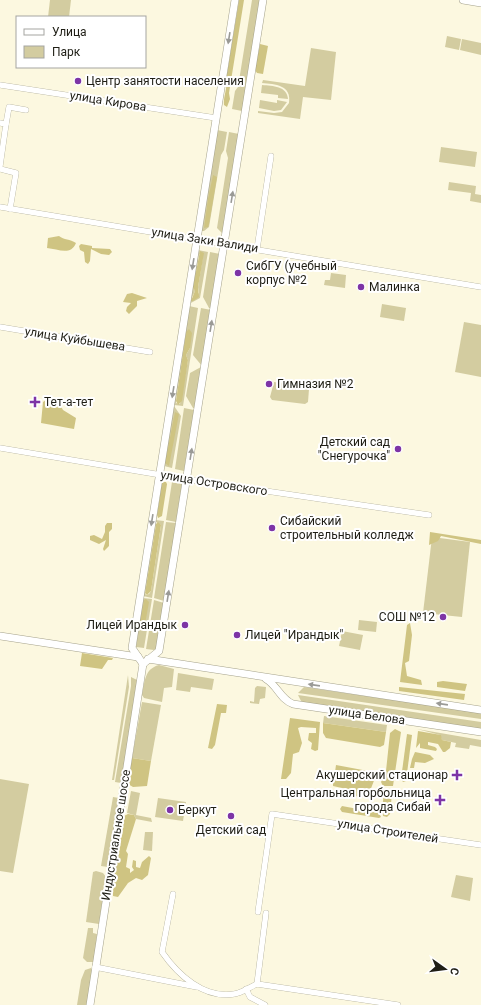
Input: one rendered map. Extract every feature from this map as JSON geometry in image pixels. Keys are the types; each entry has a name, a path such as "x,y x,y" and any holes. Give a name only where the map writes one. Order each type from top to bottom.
{"main road":[{"path":"126,655 132,648 235,0"},
{"path":"132,648 136,657 143,664 159,651 263,0"},
{"path":"463,0 481,3"},
{"path":"0,636 136,657"},
{"path":"159,651 165,662"},
{"name":"улица Белова","path":"136,657 289,682 481,710"},
{"name":"Индустриальное шоссе","path":"90,1005 143,664"},
{"name":"улица Белова","path":"263,678 277,688 282,696 293,704 481,732"},
{"path":"276,680 282,687 282,696"},
{"path":"282,687 289,682"}],"street":[{"name":"улица Кирова","path":"0,85 216,118"},
{"path":"0,166 9,107 26,110"},
{"path":"0,123 6,124"},
{"path":"257,249 271,156"},
{"path":"0,169 16,173 10,209"},
{"name":"улица Заки Валиди","path":"0,207 481,287"},
{"name":"улица Куйбышева","path":"0,327 150,352"},
{"name":"улица Островского","path":"0,448 187,479 428,515"},
{"name":"улица Строителей","path":"258,912 272,814 481,845"},
{"path":"173,894 162,952 184,978 203,989"},
{"path":"257,984 266,913"},
{"path":"95,967 203,989 223,995 236,994 257,984 398,1005"},
{"path":"246,989 250,997 264,1005"}],"green space":[{"path":"50,0 71,0 69,16 48,16"},
{"path":"252,0 260,0 242,111 232,109 235,91 238,87"},
{"path":"447,36 461,39 459,50 445,47"},
{"path":"462,39 481,43 481,55 460,50"},
{"path":"311,48 336,52 331,100 303,97 300,119 258,113 258,111 274,113 282,112 289,103 288,92 285,89 277,85 262,83 263,80 305,86"},
{"path":"262,85 275,86 282,89 285,91 288,99 278,98 278,95 261,93"},
{"path":"260,100 277,103 277,100 287,102 281,110 274,111 259,108"},
{"path":"217,130 227,132 224,150 221,155 209,227 204,231 201,231"},
{"path":"229,132 239,134 223,234 217,228 228,158 226,151"},
{"path":"441,147 477,152 475,167 439,162"},
{"path":"449,182 476,186 475,194 481,195 481,203 470,201 471,193 448,190"},
{"path":"198,250 208,252 200,298 189,304","holes":["199,254 203,256 198,287 199,293 191,300 195,291 194,287"]},
{"path":"210,252 220,254 211,308 209,308 203,297"},
{"path":"331,273 346,275 345,288 324,285 325,280 330,280"},
{"path":"382,304 406,308 404,321 380,317"},
{"path":"189,306 198,308 183,406 174,405","holes":["186,332 190,348 186,355 188,360 180,404 176,403 176,401"]},
{"path":"201,308 211,310 202,366 193,355"},
{"path":"464,322 481,325 481,377 455,372"},
{"path":"201,367 195,408 193,408 186,396 190,373"},
{"path":"274,382 308,387 308,402 305,404 272,400 270,397"},
{"path":"174,406 181,416 172,468 164,466"},
{"path":"184,408 194,410 184,471 175,469"},
{"path":"172,482 182,484 176,522 166,520"},
{"path":"155,520 164,521 152,598 143,596","holes":["156,522 161,525 151,591 146,595 145,593"]},
{"path":"166,522 176,523 164,601 154,598"},
{"path":"432,537 470,542 462,617 423,613"},
{"path":"143,598 152,599 144,648 136,647"},
{"path":"154,600 164,603 157,648 154,650 146,649"},
{"path":"359,620 377,622 376,632 358,630"},
{"path":"342,631 363,635 360,650 339,646"},
{"path":"159,665 174,669 172,687 164,688 162,702 144,698 142,695 148,673 154,667"},
{"path":"178,673 214,679 212,690 191,687 190,692 176,690"},
{"path":"128,675 129,687 114,780 112,780"},
{"path":"131,677 137,680 121,783 115,782 131,686"},
{"path":"257,686 266,687 265,698 260,699 259,704 250,703 250,701 254,702 255,688"},
{"path":"304,687 481,713 481,719 298,693"},
{"path":"298,695 481,722 481,729 302,703"},
{"path":"142,702 161,705 151,761 132,758"},
{"path":"324,716 387,725 386,732 323,723"},
{"path":"417,729 481,740 481,747 470,745 469,749 455,747 456,743 442,740 440,735"},
{"path":"0,779 29,784 13,873 0,871"},
{"path":"131,791 140,793 136,815 151,818 152,822 136,819 134,815 127,813"},
{"path":"113,797 119,798 108,867 101,866"},
{"name":"Беркут","path":"158,798 186,802 183,821 155,817"},
{"path":"145,832 153,832 152,851 143,850"},
{"path":"96,871 103,873 106,877 99,924 86,922 93,872"},
{"path":"456,875 473,878 470,901 451,897"},
{"path":"88,928 93,928 93,933 97,934 94,962 87,962 83,958"},
{"path":"91,968 92,971 87,1005 77,1005 81,980 85,970"}],"shaded area":[{"path":"239,0 244,0 229,93 230,99 227,107 224,105 226,80"},
{"path":"260,44 268,46 263,74 257,73 255,70"},
{"path":"213,175 217,177 209,224 208,227 204,228 208,199"},
{"path":"59,236 76,243 74,247 68,251 47,248 48,238"},
{"path":"81,244 92,246 92,248 110,249 112,252 109,255 101,254 91,249 90,261 88,264 85,262 84,252 80,250 79,246"},
{"path":"200,251 204,253 198,287 199,297 191,301 195,291 193,287"},
{"path":"132,293 147,298 137,301 137,306 129,314 126,311 127,307 131,303 123,302 127,294"},
{"path":"189,329 192,333 190,348 186,355 188,360 182,401 178,405 176,401 186,332"},
{"path":"49,398 57,399 63,410 76,418 74,429 41,423 43,402"},
{"path":"175,412 179,414 169,466 165,463"},
{"path":"162,482 166,482 167,484 162,516 158,518 157,515"},
{"path":"158,522 161,525 151,591 147,595 145,593 156,524"},
{"path":"107,523 112,523 112,529 109,532 109,546 104,551 103,549 106,540 99,544 90,540 90,536 94,535 102,539"},
{"path":"430,532 481,540 481,544 441,536 438,541 429,545"},
{"path":"146,599 149,602 144,630 142,631 139,628 144,600"},
{"path":"410,623 412,635 409,661 405,663 407,676 421,680 422,685 400,682 407,625"},
{"path":"82,653 113,658 112,660 108,660 102,669 80,666"},
{"path":"443,681 467,684 465,691 437,687 437,682"},
{"path":"399,687 465,694 464,700 399,691"},
{"path":"217,704 227,705 226,713 221,713 215,745 212,749 208,748"},
{"path":"290,718 320,722 318,750 315,751 311,749 312,743 308,740 309,733 316,733 316,728 298,728 302,743 299,752 293,754 291,773 286,779 281,779"},
{"path":"323,723 386,732 384,745 380,747 326,738 323,733"},
{"path":"395,729 401,732 393,786 383,786 381,782 386,771 390,733"},
{"path":"418,731 441,735 442,740 451,742 450,748 443,752 438,744 428,742 428,745 437,749 436,751 420,748 420,743 416,748"},
{"path":"407,734 412,735 406,781 403,782 401,779"},
{"path":"415,752 430,755 434,759 425,763 415,762 414,768 410,768"},
{"path":"132,758 151,761 147,786 133,787 128,784"},
{"path":"336,765 368,771 371,777 375,778 370,791 360,798 354,795 351,790 333,786 333,783 329,781 335,772"},
{"path":"384,793 392,793 390,814 387,817 383,816 382,809"},
{"path":"342,806 379,813 381,817 379,818 342,812 340,809"},
{"path":"128,814 134,815 136,819 126,851 128,854 126,867 130,869 130,873 134,870 132,867 133,860 136,861 136,867 140,868 142,862 149,856 151,858 148,875 142,880 136,878 128,883 118,897 113,896 112,885 122,817"}],"place":[{"name":"Центр занятости населения","path":"78,81"},
{"name":"СибГУ (учебный корпус №2","path":"238,273"},
{"name":"Малинка","path":"361,287"},
{"name":"Гимназия №2","path":"269,384"},
{"name":"Тет-а-тет","path":"35,402"},
{"name":"Детский сад \"Снегурочка\"","path":"398,449"},
{"name":"Сибайский строительный колледж","path":"272,528"},
{"name":"СОШ №12","path":"443,617"},
{"name":"Лицей Ирандык","path":"185,625"},
{"name":"Лицей \"Ирандык\"","path":"237,635"},
{"name":"Акушерский стационар","path":"457,775"},
{"name":"Центральная горбольница города Сибай","path":"440,800"},
{"name":"Беркут","path":"170,810"},
{"name":"Детский сад","path":"231,816"}]}
